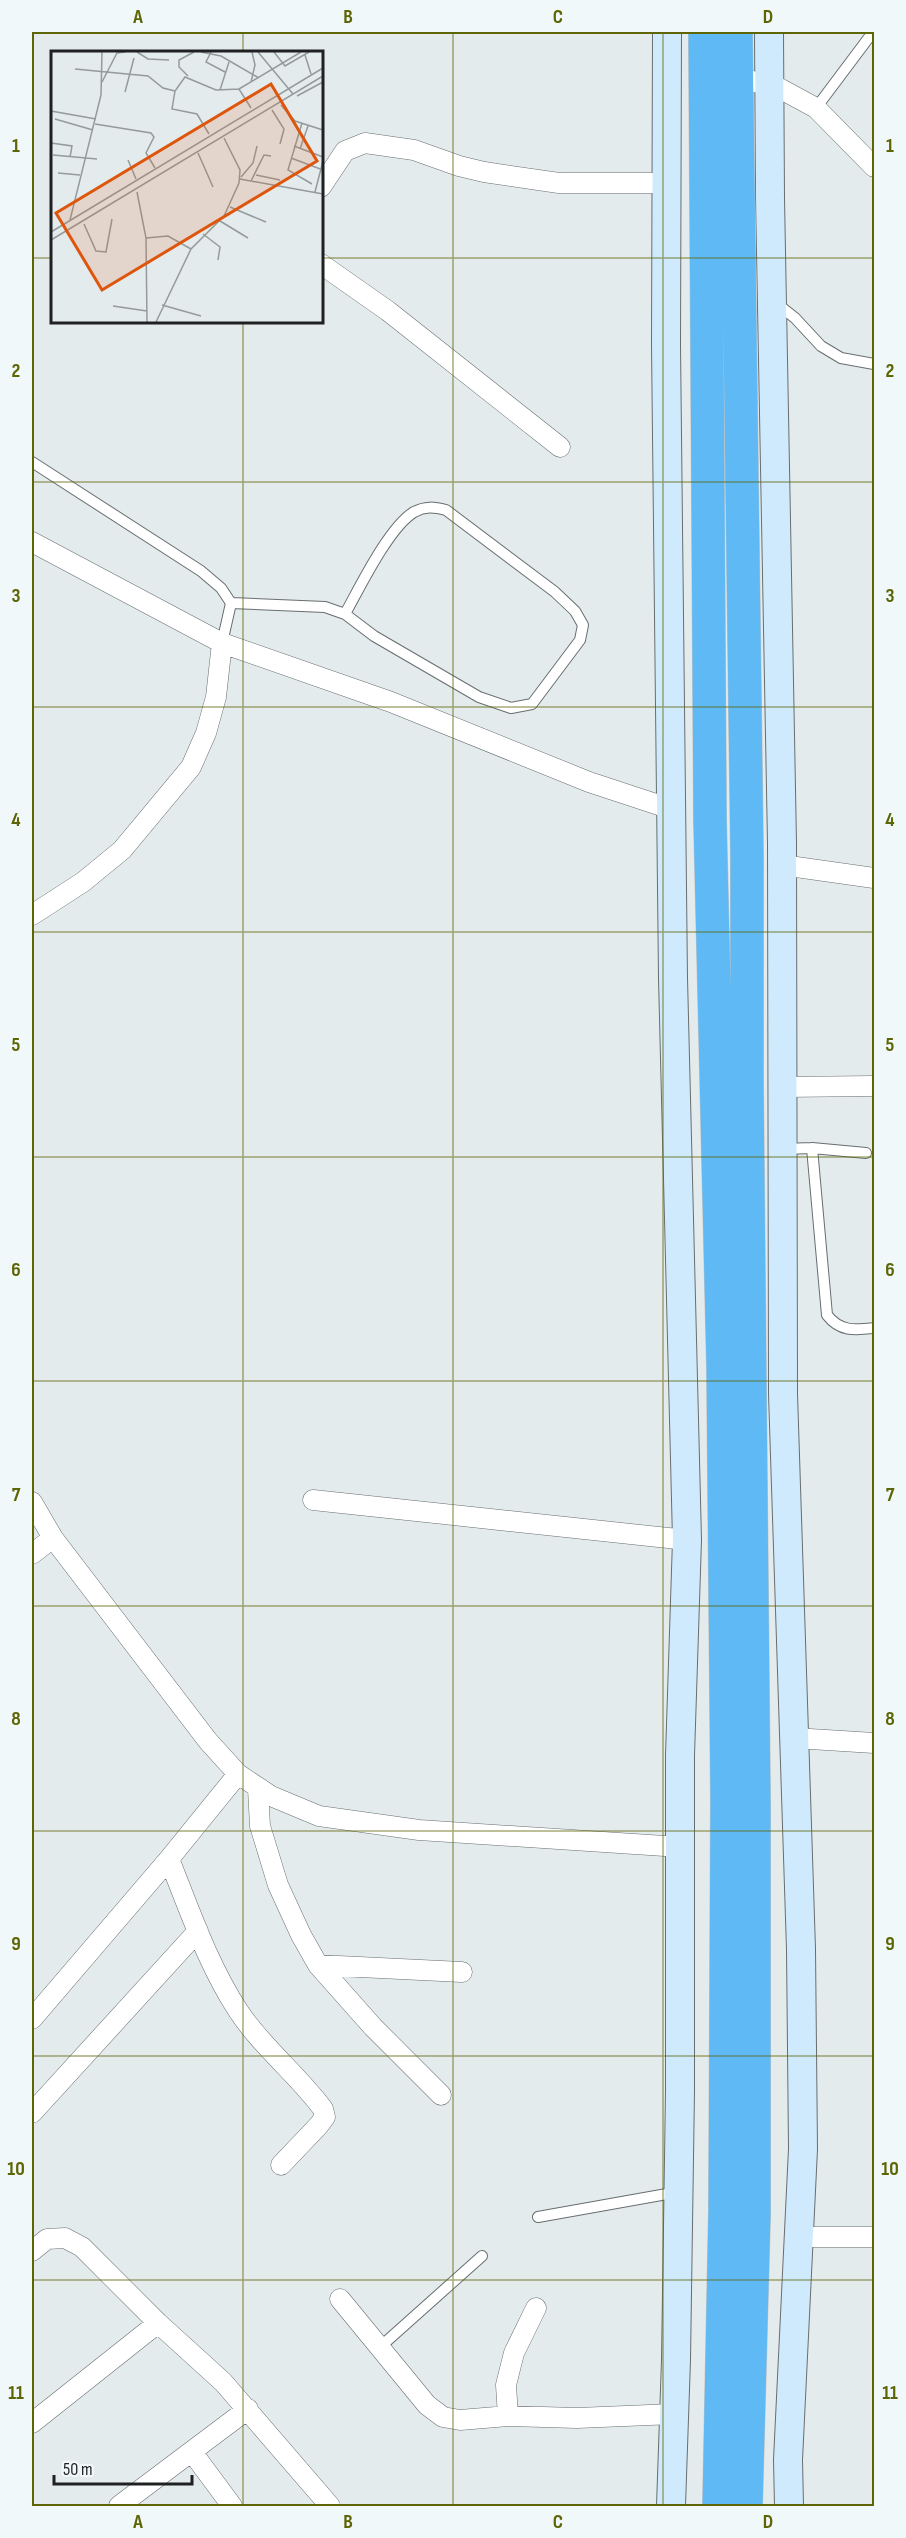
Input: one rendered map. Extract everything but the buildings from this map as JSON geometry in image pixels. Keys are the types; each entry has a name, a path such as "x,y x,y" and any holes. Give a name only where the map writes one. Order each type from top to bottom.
{"highway":[{"path":"705,32 710,820 723,1365 727,1800 726,2209 719,2506"},
{"path":"736,32 747,857 754,1806 754,2214 746,2506"}],"street":[{"path":"668,32 666,345 673,978 687,1540 680,1755 678,2192 671,2506"},
{"path":"769,32 771,300 782,865 783,1394 801,1961 803,2149 788,2460 789,2506"},
{"path":"737,77 781,89 816,108 874,167"},
{"path":"322,186 345,151 365,143 414,150 484,172 560,183 666,183"},
{"path":"322,265 388,311 560,447"},
{"path":"32,542 222,643 391,702 589,782 671,809"},
{"path":"32,915 83,882 122,850 191,767 206,734 216,697 222,643"},
{"path":"782,865 874,878"},
{"path":"783,1087 874,1086"},
{"path":"313,1500 687,1540"},
{"path":"32,1502 53,1538 208,1741 238,1774 258,1789 319,1816 418,1830 680,1847"},
{"path":"32,1554 53,1538"},
{"path":"794,1738 874,1743"},
{"path":"32,2019 169,1859 238,1774"},
{"path":"258,1789 260,1827 278,1885 318,1965 373,2027 441,2095"},
{"path":"169,1859 214,1971 240,2014 323,2109 325,2117 319,2126 281,2165"},
{"path":"32,2113 198,1931"},
{"path":"318,1965 462,1972"},
{"path":"799,2237 874,2237"},
{"path":"32,2251 47,2239 65,2238 82,2247 158,2323 223,2382 330,2506"},
{"path":"340,2299 427,2405 443,2417 460,2420 508,2416 577,2418 674,2414"},
{"path":"508,2416 506,2385 514,2353 536,2308"},
{"path":"32,2423 158,2323"},
{"path":"118,2506 248,2409"},
{"path":"192,2452 232,2506"}],"lane":[{"path":"816,108 873,32"},
{"path":"771,300 795,318 821,346 841,358 874,364"},
{"path":"32,462 201,571 221,588 231,603 222,643"},
{"path":"231,603 325,607 345,614 374,636 479,697 511,708 532,704 580,640 583,625 575,611 555,592 446,510 430,506 413,513 393,534 345,614"},
{"path":"783,1149 812,1148 866,1153"},
{"path":"812,1148 827,1315 834,1324 851,1331 874,1328"},
{"path":"538,2217 678,2192"},
{"path":"380,2348 482,2256"}]}
